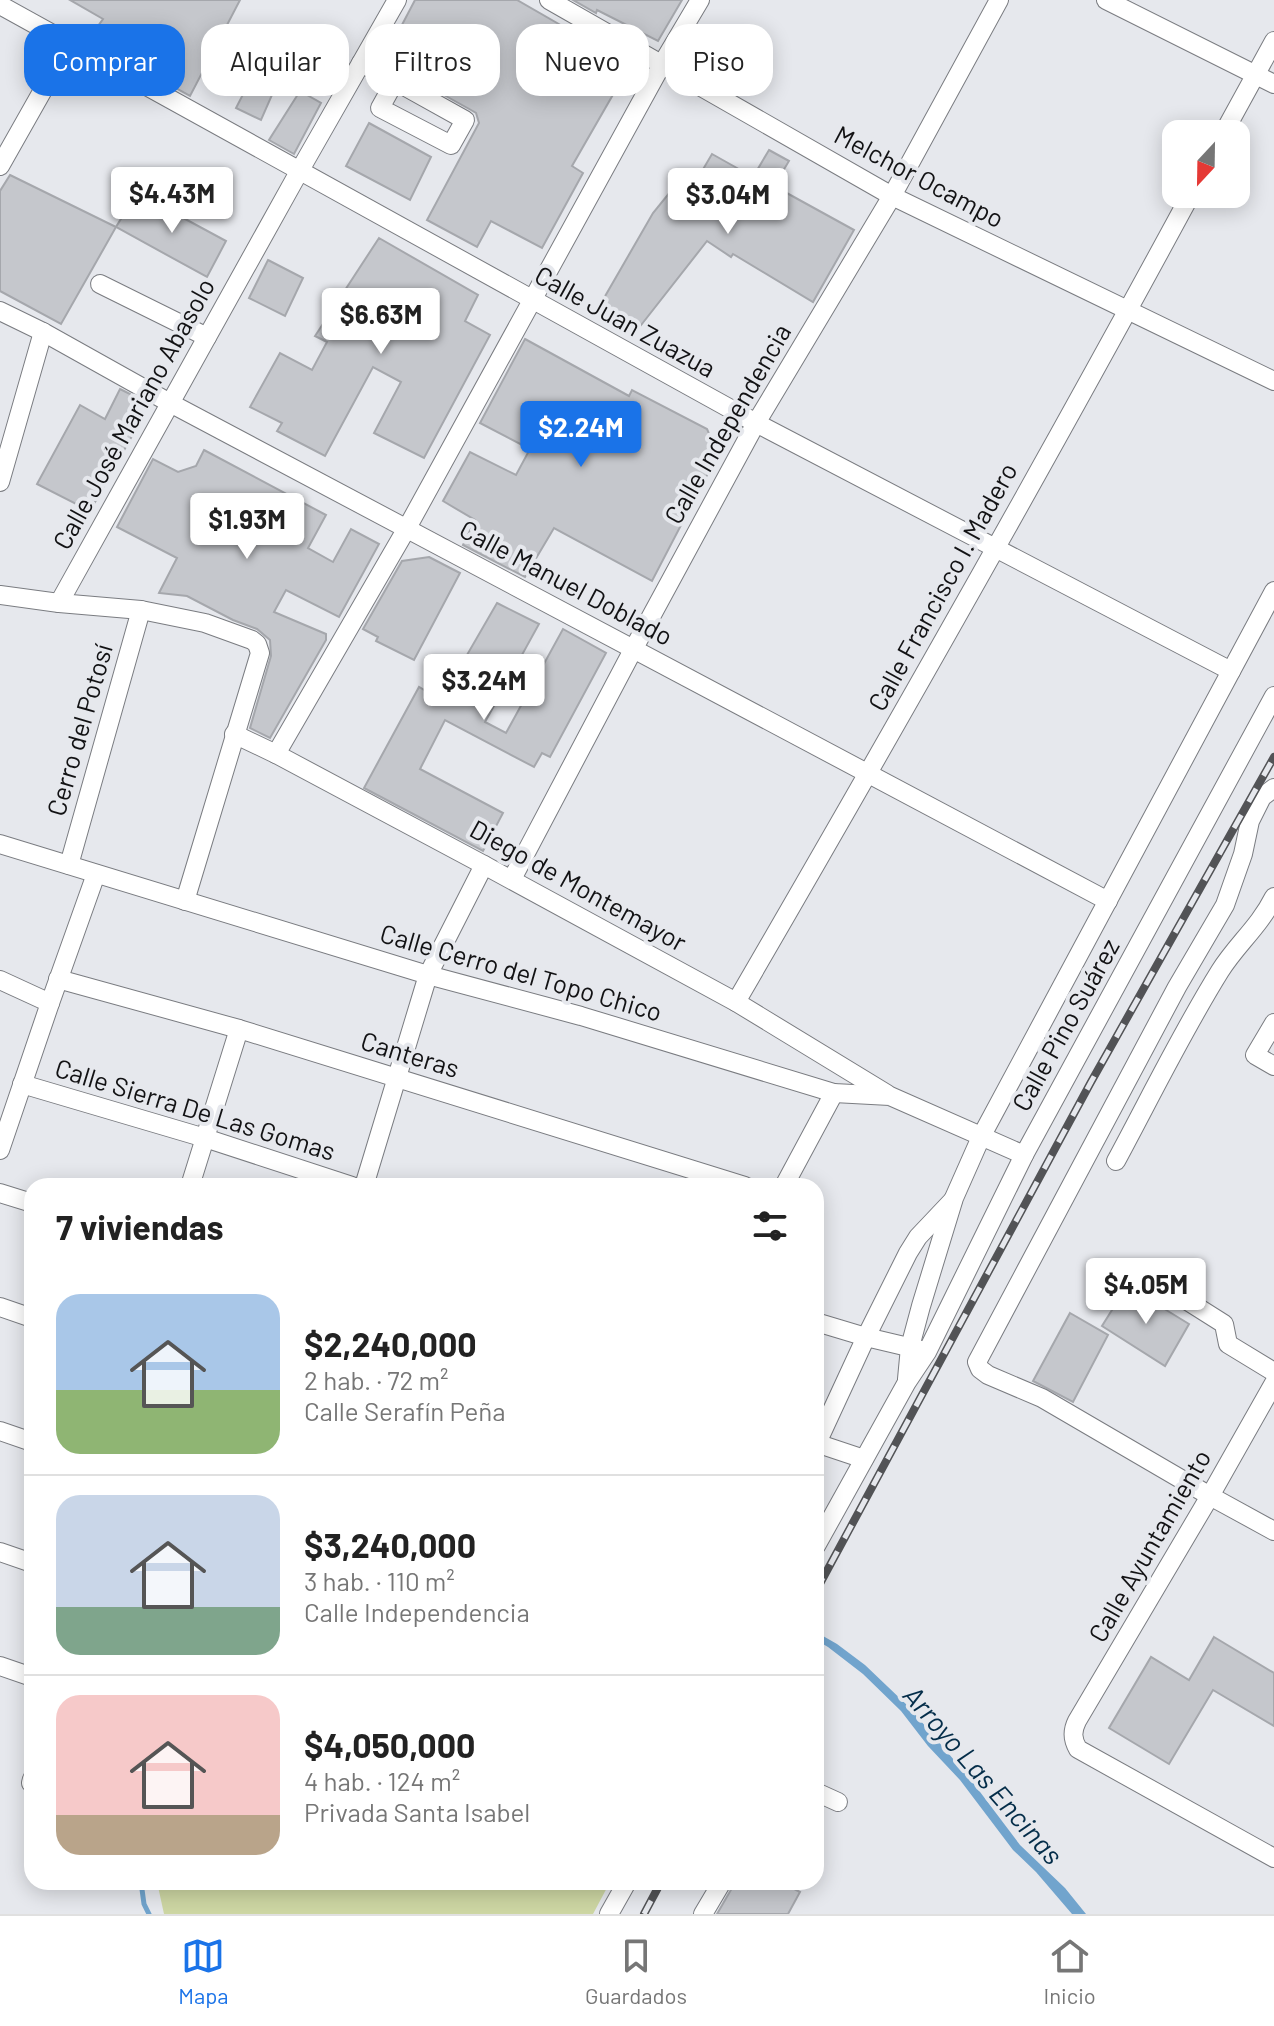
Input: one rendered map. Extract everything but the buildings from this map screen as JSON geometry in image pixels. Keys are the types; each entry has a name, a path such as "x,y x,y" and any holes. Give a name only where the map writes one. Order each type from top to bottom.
{"street":[{"name":"Calle José Mariano Abasolo","path":"59,603 397,0"},
{"name":"Melchor Ocampo","path":"549,0 892,196 1274,381"},
{"path":"276,754 407,528 700,0"},
{"name":"Calle Independencia","path":"512,879 756,423 892,196 999,0"},
{"path":"1106,0 1274,84"},
{"name":"Calle Juan Zuazua","path":"0,5 34,24"},
{"path":"1231,120 1274,41"},
{"path":"361,63 365,65"},
{"path":"0,166 40,96"},
{"name":"Calle Juan Zuazua","path":"164,96 756,423 1231,671"},
{"name":"Calle Francisco I. Madero","path":"736,1002 869,774 1184,208"},
{"path":"100,284 207,337"},
{"name":"Calle Manuel Doblado","path":"0,311 1108,901"},
{"path":"0,482 43,332"},
{"name":"Calle Pino Suárez","path":"824,1532 907,1382 919,1349 954,1198 981,1137 1274,591"},
{"path":"0,595 141,610 205,623 257,644 260,653 185,901"},
{"name":"Cerro del Potosí","path":"69,865 141,610"},
{"name":"Calle Pino Suárez","path":"919,1349 1274,696"},
{"name":"Diego de Montemayor","path":"234,734 512,879 736,1002 890,1096"},
{"path":"1274,788 1262,797 1250,821 1243,854 1225,905 1177,987 977,1362 982,1371 1042,1398 1274,1531"},
{"name":"Calle Cerro del Topo Chico","path":"0,844 428,975 581,1016 834,1093 890,1096 1024,1155"},
{"path":"366,1178 428,975 484,865"},
{"path":"0,1150 6,1111 22,1084 96,874"},
{"path":"1116,1161 1221,970 1255,928 1274,897"},
{"name":"Canteras","path":"58,979 239,1029 720,1178"},
{"path":"0,980 50,1003"},
{"path":"1274,1023 1255,1055 1274,1066"},
{"path":"192,1178 239,1029"},
{"name":"Calle Sierra De Las Gomas","path":"22,1084 328,1178"},
{"path":"788,1178 834,1093"},
{"path":"0,1193 24,1200"},
{"name":"Calle Pino Suárez","path":"824,1428 913,1245 954,1198"},
{"path":"1148,1276 1224,1324 1228,1344 1274,1372"},
{"path":"0,1307 24,1315"},
{"path":"824,1324 919,1349"},
{"name":"Calle Ayuntamiento","path":"1274,1383 1073,1730 1078,1749 1274,1858"},
{"path":"0,1431 24,1439"},
{"path":"824,1445 864,1459"},
{"path":"0,1552 24,1560"},
{"path":"0,1666 24,1674"},
{"path":"824,1796 838,1802"},
{"path":"609,1914 622,1890"},
{"path":"703,1914 717,1890"}],"green space":[{"path":"159,1890 606,1890 593,1914 164,1914"}],"water":[{"path":"824,1637 865,1665 909,1707 971,1780 1020,1845 1065,1888 1086,1914 1072,1914 1013,1850 960,1780 901,1711 863,1674 824,1645"}],"waterway":[{"name":"Arroyo Las Encinas","path":"142,1890 149,1914"}],"railway":[{"path":"824,1576 1091,1082 1274,757"},
{"path":"644,1914 657,1890"}]}
